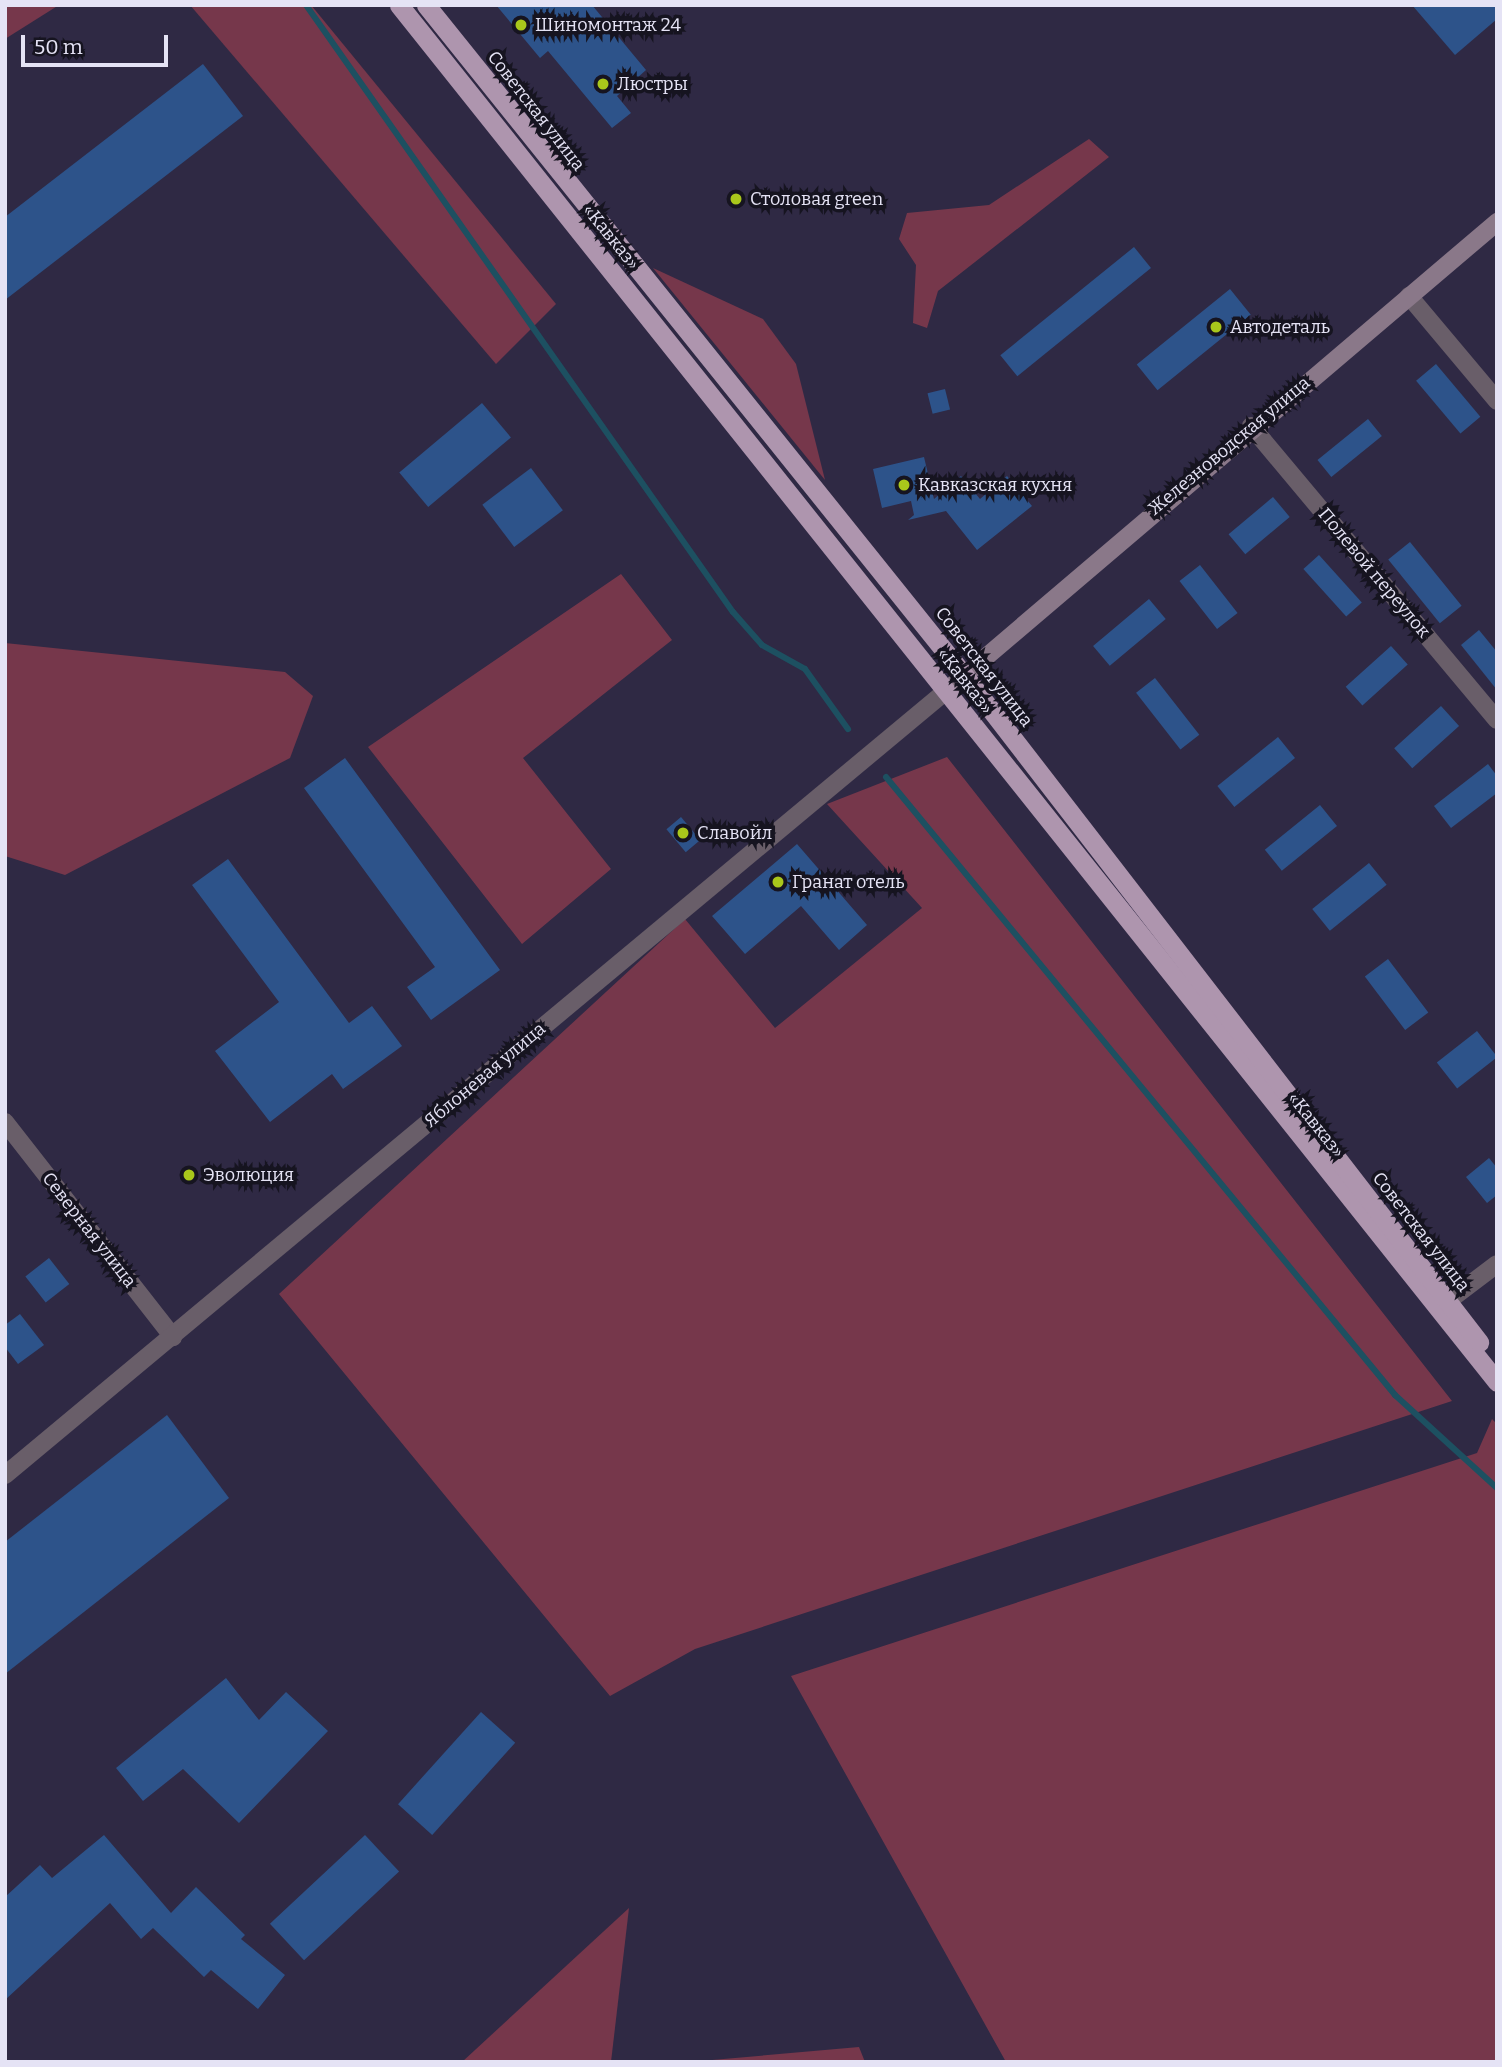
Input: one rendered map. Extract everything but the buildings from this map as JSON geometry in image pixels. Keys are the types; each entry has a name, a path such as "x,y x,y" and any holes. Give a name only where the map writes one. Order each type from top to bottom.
{"highway":[{"name":"«Кавказ»","path":"399,5 946,691 1118,913 1497,1382"},
{"name":"Советская улица","path":"426,5 964,675 1497,1365"}],"main road":[{"name":"Железноводская улица","path":"964,675 1251,426 1497,222"},
{"name":"Яблоневая улица","path":"946,691 964,675"}],"street":[{"path":"1409,296 1497,401"},
{"name":"Полевой переулок","path":"1251,426 1497,720"},
{"name":"Яблоневая улица","path":"5,1475 946,691"},
{"name":"Северная улица","path":"5,1122 173,1337"},
{"path":"1448,1301 1497,1264"}],"shaded area":[{"path":"5,5 59,5 5,39"},
{"path":"190,5 311,5 556,304 496,364"},
{"path":"1089,139 1109,157 938,291 927,328 913,323 916,265 899,239 907,213 989,205"},
{"path":"653,268 763,319 796,364 825,480"},
{"path":"621,574 672,640 523,758 611,869 522,944 368,747"},
{"path":"5,643 285,672 313,696 290,758 65,875 5,856"},
{"path":"947,757 1452,1401 695,1649 610,1696 279,1294 685,919 775,1028 922,908 827,804"},
{"path":"1492,1419 1497,1424 1497,2062 1006,2062 791,1676 1477,1453"},
{"path":"629,1908 611,2062 462,2062"},
{"path":"859,2047 865,2062 689,2062"}],"waterway":[{"path":"306,5 733,612 762,645 805,669 848,729"},
{"path":"886,777 1395,1395 1497,1488"}],"place":[{"name":"Шиномонтаж 24","path":"521,25"},
{"name":"Люстры","path":"603,84"},
{"name":"Столовая green","path":"736,199"},
{"name":"Автодеталь","path":"1216,327"},
{"name":"Кавказская кухня","path":"904,485"},
{"name":"Славойл","path":"683,833"},
{"name":"Гранат отель","path":"778,882"},
{"name":"Эволюция","path":"189,1175"}]}
